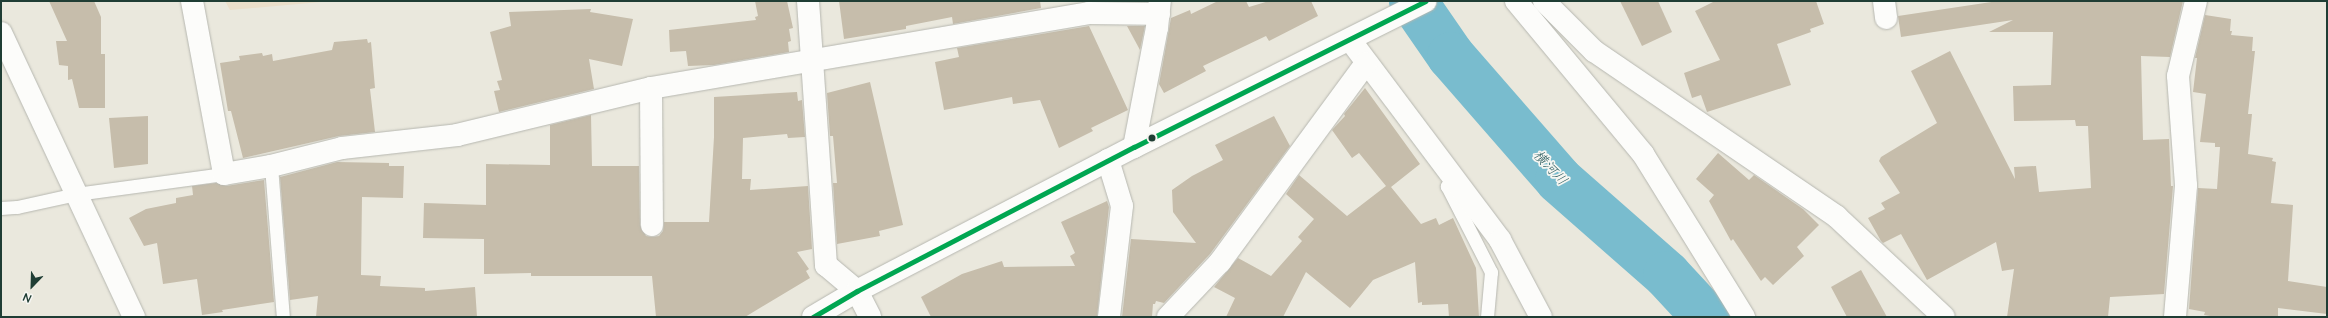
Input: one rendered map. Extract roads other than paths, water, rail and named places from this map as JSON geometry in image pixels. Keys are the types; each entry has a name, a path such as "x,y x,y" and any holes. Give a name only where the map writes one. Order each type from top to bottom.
{"street":[{"path":"192,1 224,174 271,166 342,148 457,135 651,88 1090,13 1160,8 1134,146"},
{"path":"808,1 826,265 857,292 870,317"},
{"path":"813,317 857,292 1134,146 1354,38 1425,1"},
{"path":"1516,1 1643,154 1744,317"},
{"path":"1544,1 1594,51 1837,217 1944,317"},
{"path":"2175,317 2186,185 2178,76 2196,1"},
{"path":"1,33 134,317"},
{"path":"1354,38 1366,63 1500,240 1541,317"},
{"path":"1168,317 1220,262 1366,63"},
{"path":"651,88 652,225"},
{"path":"1108,160 1122,206 1109,317"}],"lane":[{"path":"271,166 283,317"},
{"path":"1,208 17,207 76,194 224,174"},
{"path":"1455,179 1447,186 1492,272 1487,317"}],"waterway":[{"name":"横河川","path":"1413,1 1451,56 1559,180 1667,275 1706,317"}]}
